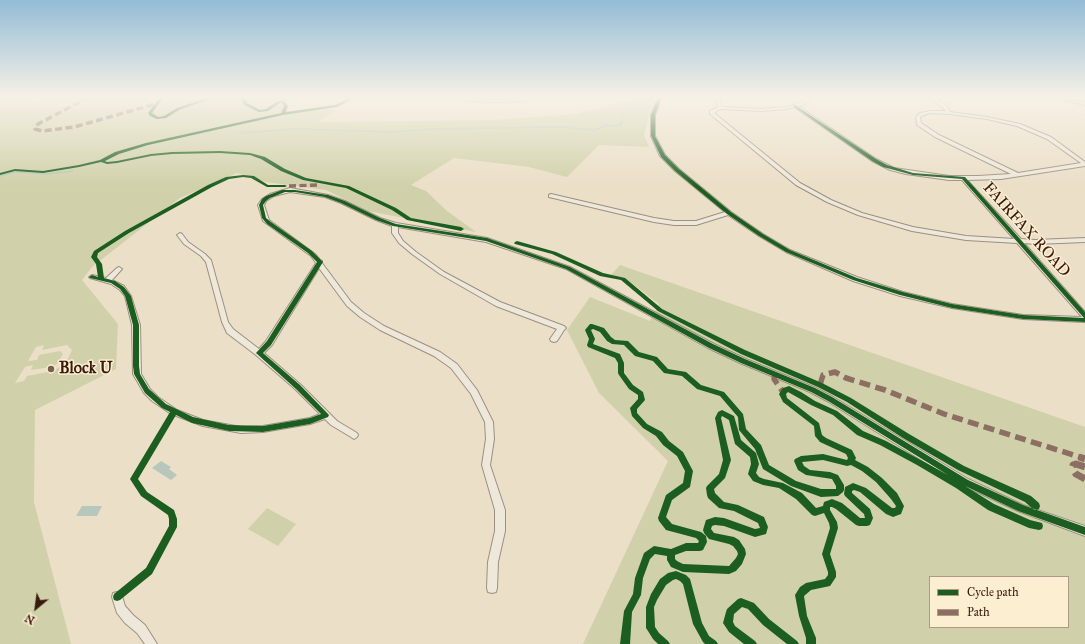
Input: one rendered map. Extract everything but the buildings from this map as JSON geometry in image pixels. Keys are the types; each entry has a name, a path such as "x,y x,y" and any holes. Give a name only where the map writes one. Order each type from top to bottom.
{"street":[{"path":"653,127 653,136 663,156 676,170 729,213 788,251 855,279 902,294 993,314 1085,320"},
{"path":"727,127 791,178 818,196 843,208 876,220 912,230 966,238 1021,242 1085,240"},
{"path":"825,127 885,166 913,174 963,178 992,177 1085,164"},
{"path":"924,127 940,138 1016,174"},
{"path":"1022,127 1036,131 1054,141 1085,164"},
{"name":"FAIRFAX ROAD","path":"963,178 1085,316"},
{"path":"492,588 493,562 501,520 498,501 486,465 490,430 486,414 468,383 454,366 430,349 388,331 362,315 344,298 320,262 310,252 264,218 262,208 264,200 272,194 284,191 318,194 338,200 378,219 396,225 475,237 497,242 574,271 711,346 813,390 830,399 965,482 1021,508 1085,531"},
{"path":"551,196 654,220 674,223 696,222 729,213"},
{"path":"396,225 395,234 401,242 442,273 498,304 562,328 554,339"},
{"path":"180,235 186,243 209,261 228,328 233,334 259,353 298,387 334,423 354,435"},
{"path":"259,353 269,342 320,262"},
{"path":"108,280 119,269"},
{"path":"92,277 108,280 122,288 131,303 137,336 136,366 141,382 147,391 164,406 192,420 241,430 263,429 310,421 326,415"},
{"path":"116,597 121,609 129,619 140,628 152,644"}],"green space":[{"path":"0,127 646,127 644,135 649,147 599,145 567,177 529,167 454,158 411,185 426,191 447,211 476,232 368,211 326,190 266,182 237,173 180,198 92,267 82,280 118,324 116,369 35,410 34,502 71,644 0,644","holes":["44,345 42,350 67,345 72,350 66,363 53,371 27,376 24,381 15,383 25,367 33,365 31,370 51,367 57,364 63,354 60,351 39,355 37,360 28,361 36,347"]},
{"path":"620,265 1085,427 1085,644 583,644 668,461 599,393 567,330 590,297 650,321 659,304 633,284 611,275"},
{"path":"267,508 296,524 278,546 248,529"}],"shaded area":[{"path":"161,461 171,467 169,469 177,475 171,480 152,468"},
{"path":"82,506 102,506 97,516 76,516"}],"waterway":[{"path":"238,133 297,129 390,132 435,129 557,127"},
{"path":"561,127 595,130 602,127"},
{"path":"0,176 16,172 47,174 73,171"}],"marked path":[{"path":"36,127 35,129 42,131 74,127"},
{"path":"289,186 317,185"},
{"path":"820,385 823,375 835,372 846,378 885,390 944,414 1085,459"},
{"path":"775,374 774,379 783,392"},
{"path":"1085,467 1076,464 1073,465 1072,468 1076,474 1085,479"}],"cycle path":[{"path":"0,174 15,170 43,172 79,166 101,161 117,153 147,144 224,127"},
{"path":"653,127 653,136 663,156 677,170 729,213 788,251 855,279 902,294 952,306 1023,317 1085,320"},
{"path":"826,127 885,166 913,174 963,178 1085,316"},
{"path":"101,161 107,163 117,162 151,155 172,153 220,152 250,154 263,158 283,170 305,179 347,187 394,209 409,219 461,229"},
{"path":"101,278 99,264 94,257 96,252 127,232 210,186 228,178 243,176 252,177 267,186 285,186"},
{"path":"92,277 113,282 122,288 128,296 136,325 137,374 147,391 164,406 192,420 229,428 263,429 310,421 326,415 298,387 259,353 269,343 320,262 310,252 269,223 264,218 261,205 268,197 284,191 295,191 326,196 395,225 487,240 568,268 711,346 813,390 830,399 965,482 1021,508 1085,531"},
{"path":"517,243 554,253 602,275 623,279 660,310 743,352 820,385 849,400 961,468 1028,499 1036,506"},
{"path":"671,553 686,547 700,547 703,542 703,539 698,535 669,527 662,518 669,498 687,485 689,471 680,454 666,443 659,434 645,426 634,414 633,408 642,400 641,394 631,387 621,373 621,363 618,356 590,345 592,339 588,330 592,326 602,330 609,339 614,342 626,343 637,354 655,359 666,371 684,374 699,387 722,394 741,416 743,430 758,447 766,467 794,484 821,493 838,492 840,490 840,485 835,477 830,475 809,473 801,468 798,461 801,459 823,457 847,463 851,461 852,458 849,452 823,440 819,436 817,425 785,400 782,394 785,390 789,389 813,403 835,413 860,433 883,443 920,463 991,507 1029,524 1039,526"},
{"path":"117,597 149,571 173,527 171,513 144,494 134,479 174,412"},
{"path":"671,553 671,560 674,564 683,568 729,570 739,561 742,554 741,549 731,540 712,536 707,530 709,523 715,521 724,522 755,533 763,531 764,527 761,520 735,508 722,505 711,495 710,488 722,476 727,460 718,418 722,413 732,418 738,442 753,455 755,464 752,474 756,479 763,482 780,485 799,496 815,512 826,508"},
{"path":"811,644 811,638 803,616 799,595 809,586 827,583 832,577 832,572 826,554 834,528 833,522 826,510 827,505 832,503 839,506 859,522 867,522 869,518 867,512 848,494 848,489 853,486 863,490 893,513 898,511 900,506 894,496 879,480 865,469 851,461"},
{"path":"625,644 628,611 637,595 639,578 647,556 654,550 671,553"},
{"path":"665,644 656,636 651,628 650,607 663,582 671,576 676,575 683,578 687,582 698,624 706,639 713,644"},
{"path":"752,644 732,629 728,623 730,612 741,602 751,606 766,622 794,644"}],"place":[{"name":"Block U","path":"51,369"}]}
